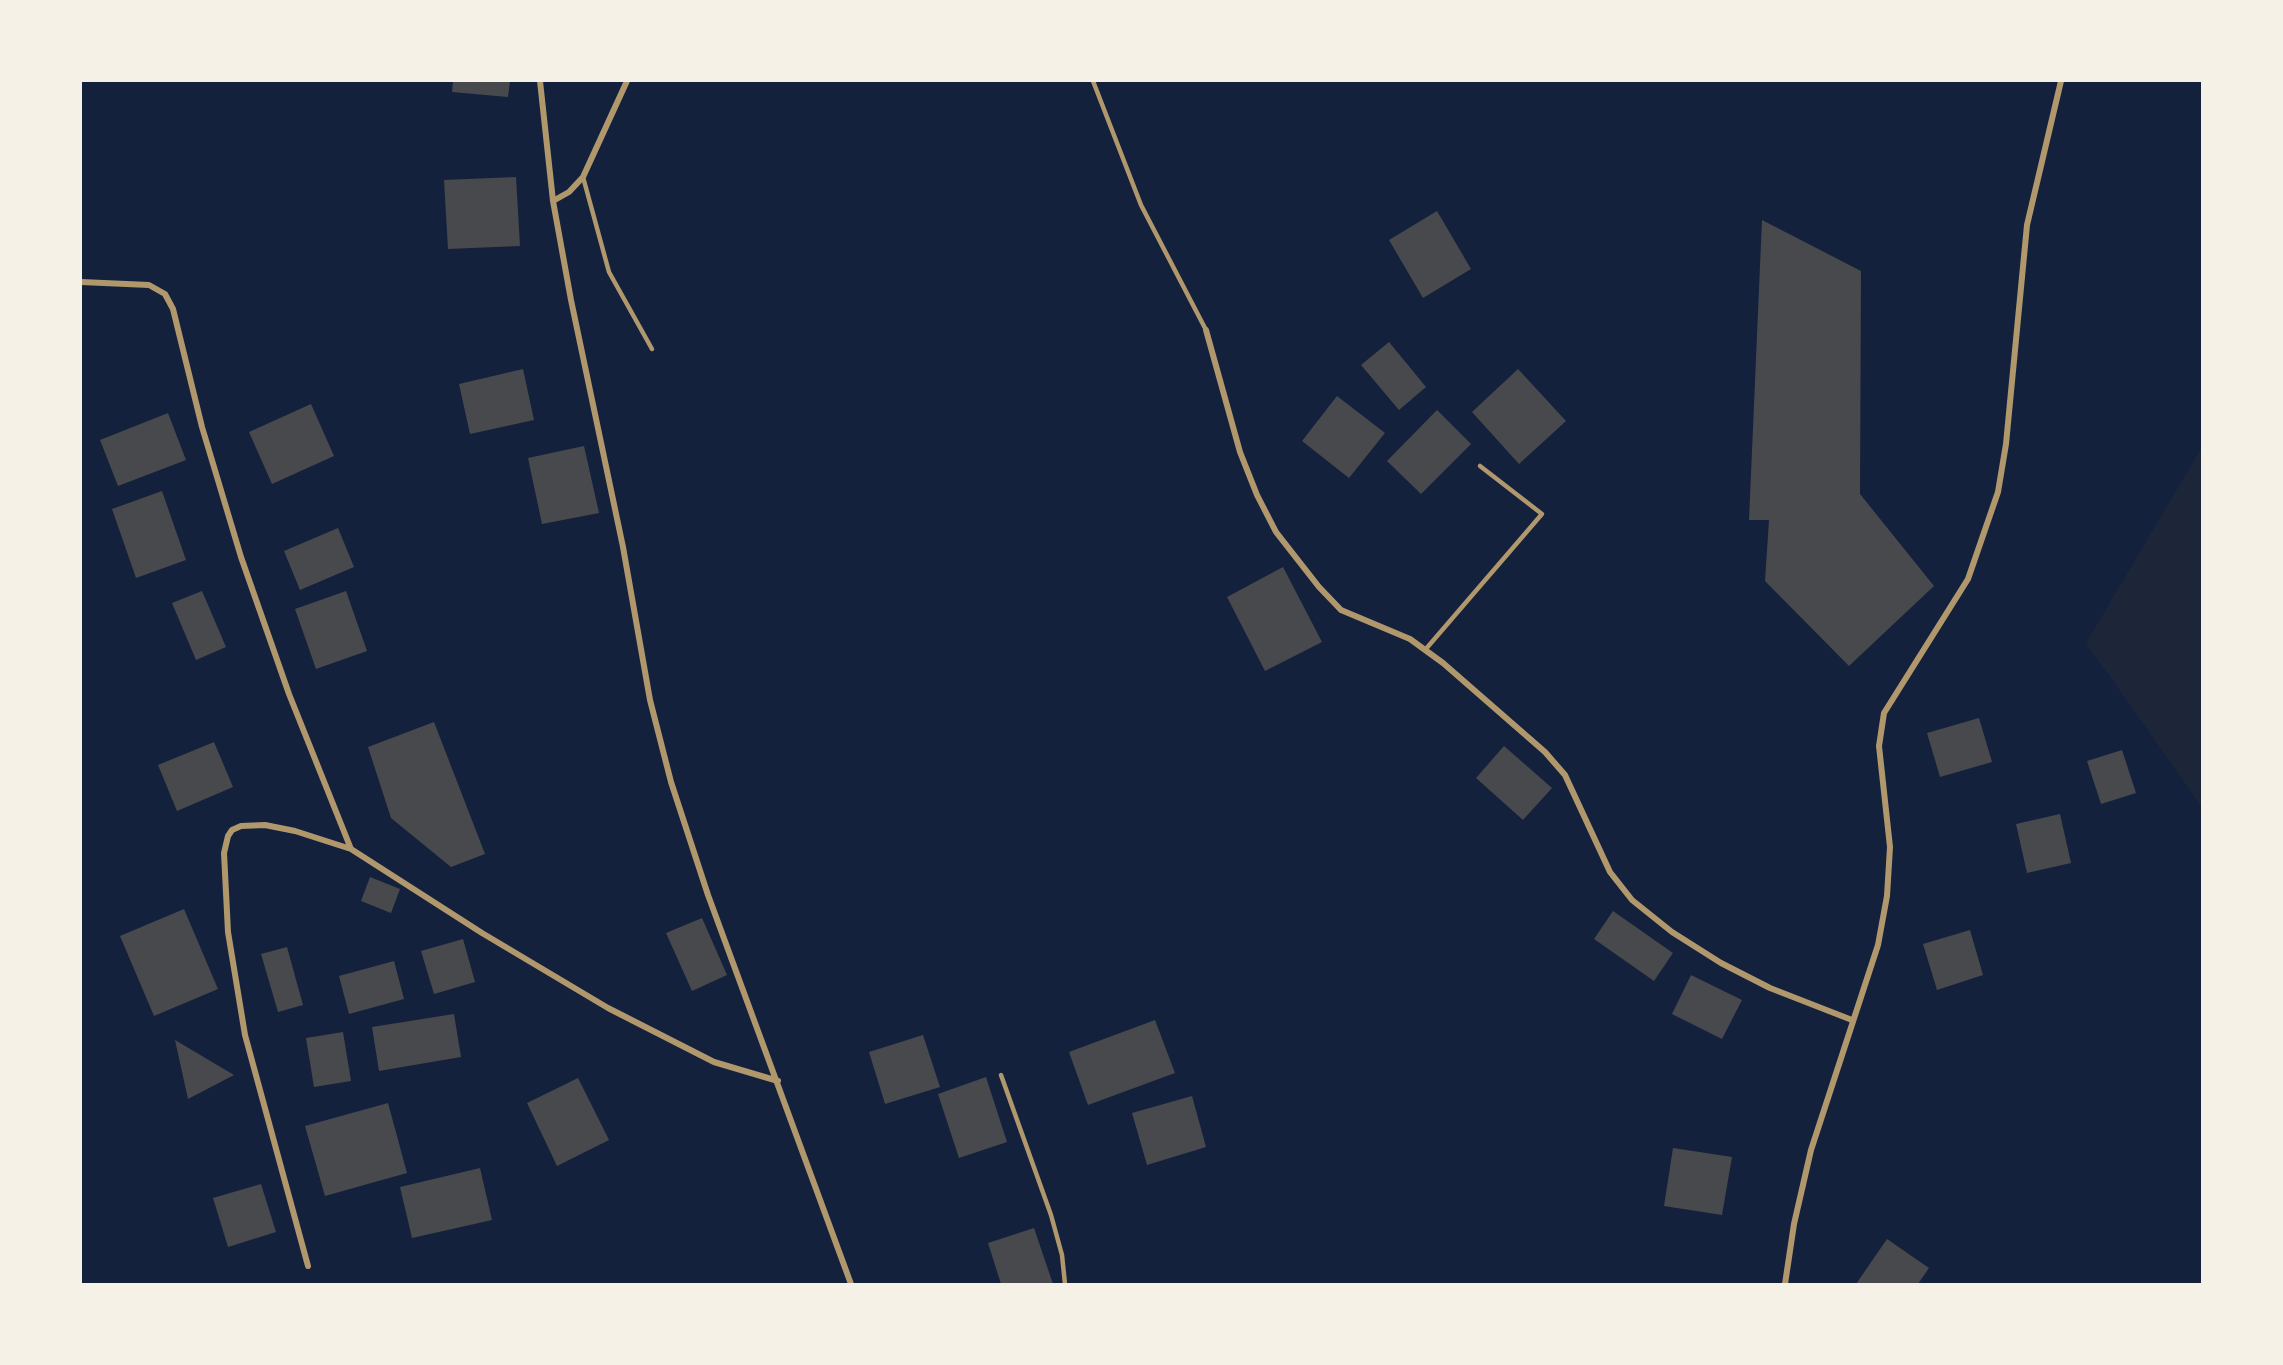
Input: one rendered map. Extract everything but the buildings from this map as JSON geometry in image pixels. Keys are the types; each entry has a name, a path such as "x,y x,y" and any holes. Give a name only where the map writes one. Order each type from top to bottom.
{"street":[{"path":"540,81 553,201 571,300 620,536 650,700 671,782 708,895 851,1284"},
{"path":"553,201 569,192 583,177 627,81"},
{"path":"1785,1284 1794,1224 1811,1150 1878,945 1887,896 1890,847 1879,746 1884,713 1968,579 1998,492 2006,444 2027,225 2061,81"},
{"path":"81,282 150,285 165,294 172,309 202,427 241,557 289,694 351,849"},
{"path":"1206,330 1240,452 1276,532 1341,610 1410,639 1545,752 1565,775 1610,872 1632,900 1672,932 1721,963 1770,988 1852,1020"},
{"path":"308,1266 245,1035 228,932 224,853 228,836 232,830 241,826 265,825 295,831 351,849 482,933 608,1008 714,1062 778,1081"}],"lane":[{"path":"1093,81 1141,205 1206,330"},
{"path":"583,177 609,272 652,349"},
{"path":"1425,650 1542,514 1480,466"},
{"path":"1000,1075 1051,1215 1062,1255 1065,1284"}],"shaded area":[{"path":"2202,447 2202,807 2086,643"}]}
